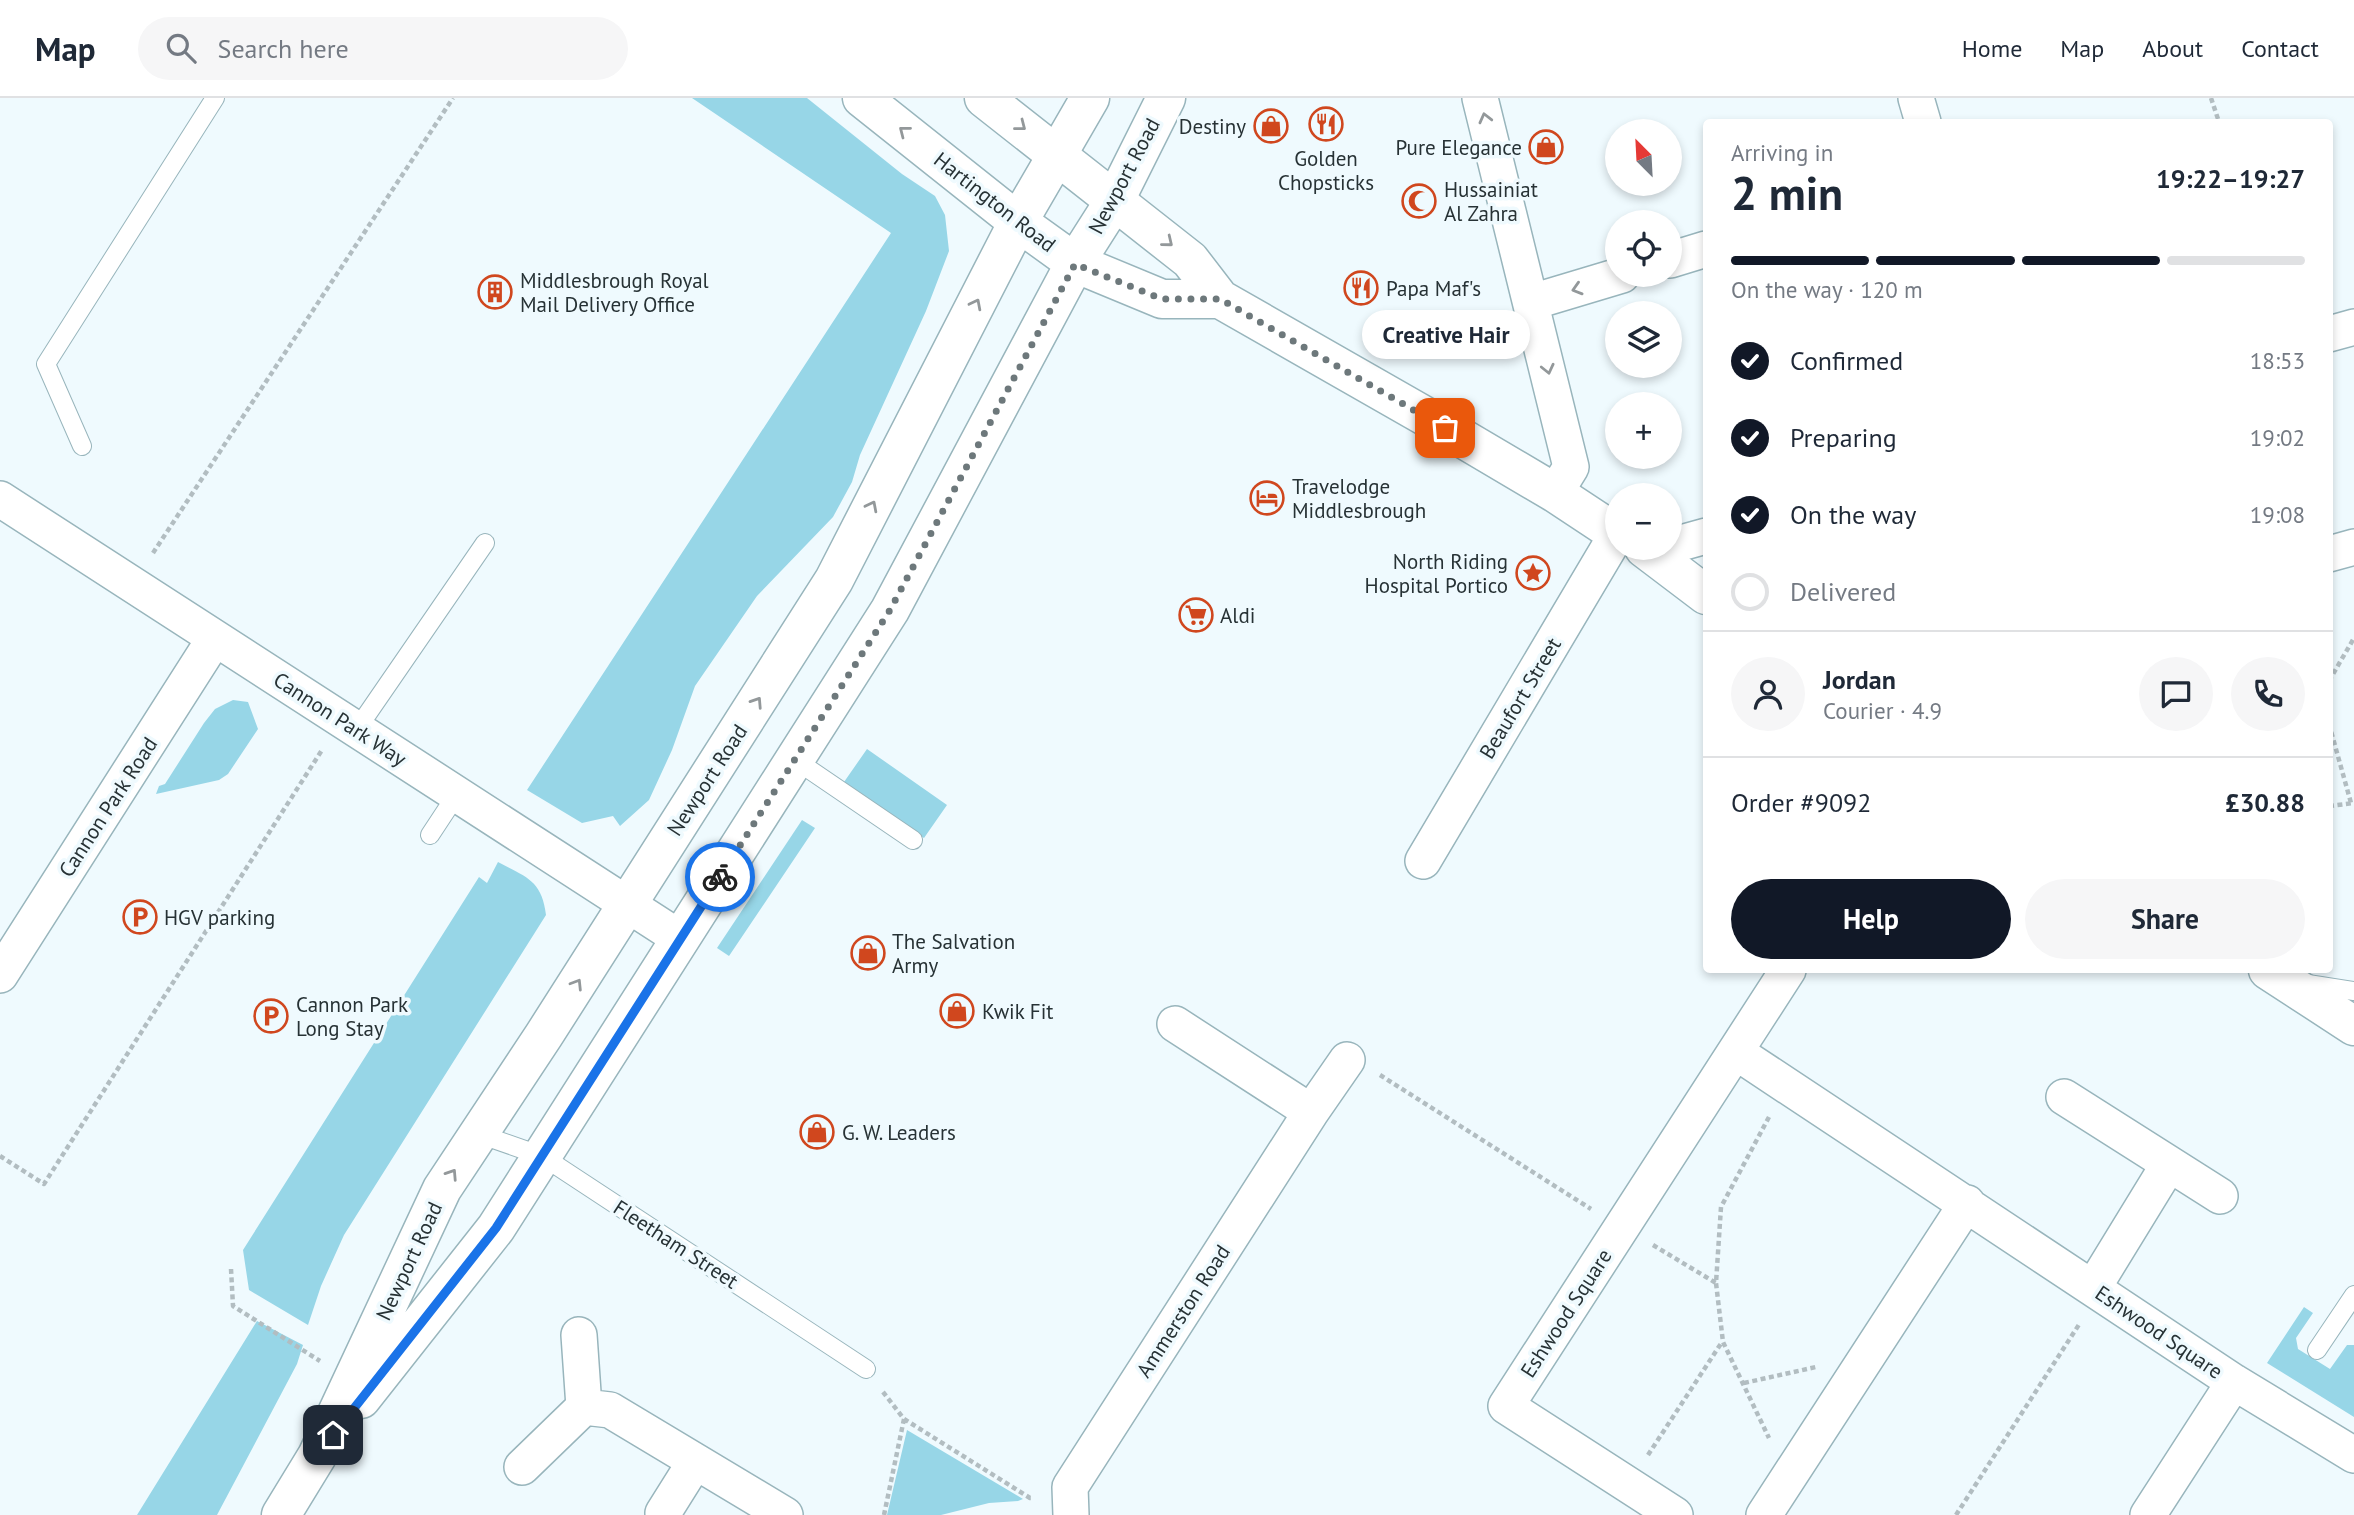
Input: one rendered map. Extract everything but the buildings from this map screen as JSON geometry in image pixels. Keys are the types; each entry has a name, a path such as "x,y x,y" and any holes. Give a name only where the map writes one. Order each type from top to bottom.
{"main road":[{"name":"Hartington Road","path":"862,98 1075,264 1162,299 1220,299"},
{"path":"984,98 1190,260 1220,299 1555,493 1605,526"},
{"name":"Newport Road","path":"281,1515 317,1456 442,1189 628,904 834,580 1018,222 1090,98"},
{"name":"Newport Road","path":"317,1456 496,1228 890,610 1075,264 1115,200 1166,98"},
{"path":"1660,560 1703,593"},
{"path":"2278,975 2354,1026"}],"street":[{"path":"1480,98 1571,467 1555,493"},
{"path":"1916,98 1922,119"},
{"path":"1682,256 1703,250"},
{"path":"1532,302 1605,280"},
{"path":"2333,333 2354,327"},
{"name":"Cannon Park Way","path":"0,499 681,939"},
{"path":"1682,543 1703,537"},
{"path":"2333,553 2354,547"},
{"name":"Beaufort Street","path":"1423,861 1605,554"},
{"name":"Cannon Park Road","path":"0,975 215,638"},
{"name":"Eshwood Square","path":"1675,1515 1506,1406 1786,973"},
{"path":"1175,1024 1311,1112"},
{"name":"Eshwood Square","path":"1736,1052 1967,1203 2088,1304 2234,1382 2354,1455"},
{"name":"Ammerston Road","path":"1070,1515 1070,1487 1311,1112 1361,1066"},
{"path":"2064,1097 2220,1196"},
{"path":"2088,1304 2169,1164"},
{"path":"1764,1515 1967,1203"},
{"path":"522,1467 584,1407 579,1335"},
{"path":"2148,1515 2234,1382"},
{"path":"584,1407 610,1410 785,1515"},
{"path":"663,1513 695,1462"}],"lane":[{"path":"82,446 46,364 215,98"},
{"path":"350,725 485,543"},
{"path":"794,759 913,840"},
{"path":"430,835 457,794"},
{"path":"2278,975 2354,991"},
{"name":"Fleetham Street","path":"479,1134 542,1156 866,1369"},
{"path":"2317,1350 2349,1314 2354,1295"}],"path":[{"path":"132,584 453,98"},
{"path":"2211,98 2218,119"},
{"path":"2333,674 2354,638"},
{"path":"0,1156 44,1184 350,725"},
{"path":"2333,738 2352,803 2333,805"},
{"path":"1361,1066 1716,1283"},
{"path":"1786,1085 1721,1207 1716,1283 1723,1342 1790,1476"},
{"path":"231,1269 233,1306 353,1382"},
{"path":"1956,1515 2088,1304"},
{"path":"1628,1485 1723,1342"},
{"path":"1744,1383 1868,1355"},
{"path":"866,1369 904,1419 1030,1498"},
{"path":"877,1515 885,1514 904,1419"}],"shaded area":[{"path":"692,98 807,98 902,174 935,196 945,215 949,251 926,311 860,455 852,482 833,517 757,596 695,686 672,750 649,800 620,826 613,816 582,823 527,790 891,233"},
{"path":"233,700 248,702 258,729 228,774 219,780 156,794 215,709"},
{"path":"867,749 947,805 924,838 844,782"},
{"path":"802,820 815,828 729,956 717,948"},
{"path":"498,862 531,881 541,894 546,915 344,1235 321,1286 308,1325 249,1290 243,1250 479,877 487,883"},
{"path":"2304,1307 2313,1313 2296,1338 2298,1349 2330,1369 2347,1345 2354,1345 2354,1417 2267,1363"},
{"path":"257,1321 303,1345 297,1364 217,1515 137,1515"},
{"path":"907,1430 1023,1499 989,1503 941,1515 887,1515"}],"way so far":[{"path":"720,877 890,610 1075,264 1162,299 1220,299 1445,428"}],"place":[{"name":"Golden Chopsticks","path":"1326,124"},
{"name":"Destiny","path":"1271,126"},
{"name":"Pure Elegance","path":"1546,147"},
{"name":"Hussainiat Al Zahra","path":"1419,201"},
{"name":"Papa Maf's","path":"1361,288"},
{"name":"Middlesbrough Royal Mail Delivery Office","path":"495,292"},
{"name":"Creative Hair","path":"1445,428"},
{"name":"Travelodge Middlesbrough","path":"1267,498"},
{"name":"North Riding Hospital Portico","path":"1533,573"},
{"name":"Aldi","path":"1196,615"},
{"name":"HGV parking","path":"140,917"},
{"name":"The Salvation Army","path":"868,953"},
{"name":"Kwik Fit","path":"957,1011"},
{"name":"Cannon Park Long Stay","path":"271,1016"},
{"name":"G. W. Leaders","path":"817,1132"}],"route":[{"path":"333,1435 496,1228 720,877"}]}
